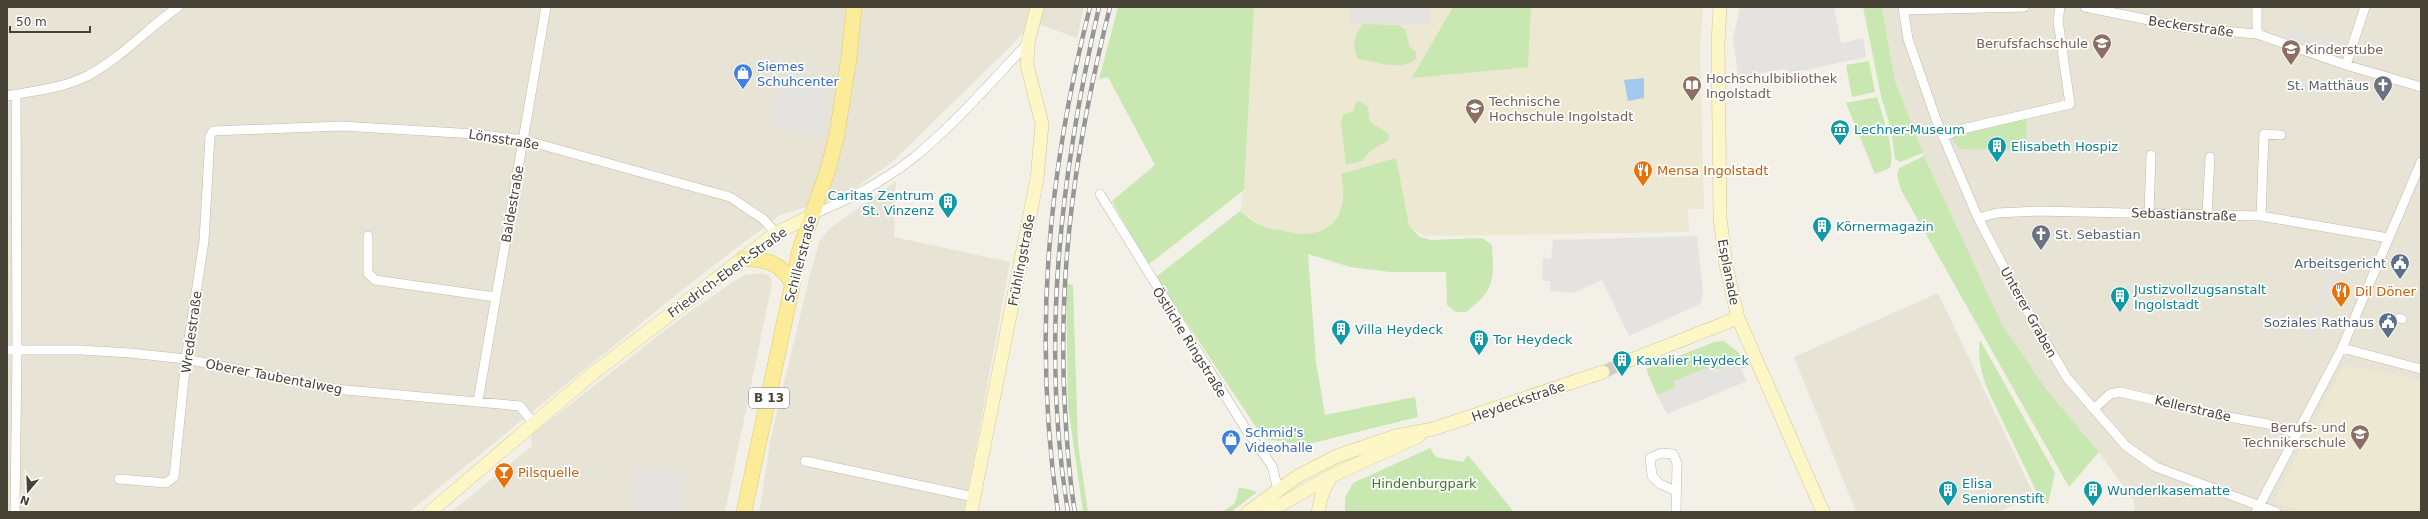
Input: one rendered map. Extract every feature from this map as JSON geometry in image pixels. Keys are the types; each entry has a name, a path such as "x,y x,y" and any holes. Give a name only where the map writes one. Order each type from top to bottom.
{"main road":[{"name":"Schillerstraße","path":"744,512 792,283 811,216 828,170 837,134 849,58 854,7"},
{"path":"744,258 771,261 780,266 792,283"}],"street":[{"path":"15,512 17,350 11,276 11,95 56,86 86,76 110,62 178,7"},
{"name":"Baldestraße","path":"478,401 546,7"},
{"name":"Frühlingstraße","path":"971,512 1037,179 1042,124 1028,65 1028,43 1037,7"},
{"path":"1903,8 2024,7"},
{"path":"1943,137 1958,130 2070,104 2058,21 2060,7"},
{"name":"Beckerstraße","path":"2086,7 2188,28 2257,34 2346,65 2421,88"},
{"path":"2257,7 2257,34"},
{"path":"2346,65 2365,7"},
{"name":"Unterer Graben","path":"1903,8 1908,39 1919,72 1943,137 1978,218 2021,300 2067,378 2126,446 2141,458 2156,466 2258,509 2276,512"},
{"name":"Esplanade","path":"1720,10 1720,218 1726,265 1738,318 1823,512"},
{"name":"Friedrich-Ebert-Straße","path":"430,512 533,423 776,233 846,201 912,159 961,113 1028,43"},
{"name":"Lönsstraße","path":"213,131 341,126 475,134 524,140 730,197 763,219 776,233"},
{"name":"Wredestraße","path":"119,479 166,483 174,477 186,360 204,241 210,136 213,131"},
{"path":"2262,216 2264,134 2281,135"},
{"path":"2149,213 2152,156"},
{"path":"2207,214 2210,157"},
{"path":"2258,509 2342,348 2421,162"},
{"name":"Östliche Ringstraße","path":"1100,194 1239,418 1272,466 1278,490"},
{"name":"Sebastianstraße","path":"1978,218 1997,213 2037,211 2262,216 2388,238"},
{"path":"368,236 368,273 375,280 495,297"},
{"path":"1631,360 1738,318"},
{"path":"2342,348 2421,368"},
{"name":"Oberer Taubentalweg","path":"7,350 87,350 186,360 335,389 520,406 533,423"},
{"name":"Heydeckstraße","path":"1268,512 1280,508 1331,476 1433,429 1603,372"},
{"name":"Kellerstraße","path":"2094,409 2110,394 2120,392 2223,416 2268,424 2297,434"},
{"name":"Heydeckstraße","path":"1248,512 1298,476 1343,453 1396,436 1433,429"},
{"path":"805,461 974,497"},
{"path":"1318,512 1322,494 1331,476"},
{"path":"1278,490 1280,508"},
{"path":"1676,491 1676,512"}],"shaded area":[{"path":"7,7 1084,7 1077,38 1033,22 1013,44 892,162 845,195 780,215 697,278 409,512 7,512"},
{"name":"Technische Hochschule Ingolstadt","path":"1254,7 1703,7 1700,49 1704,209 1688,209 1689,232 1424,236 1409,227 1328,229 1313,234 1292,233 1261,226 1240,211 1244,190"},
{"path":"1350,7 1430,7 1430,25 1350,24"},
{"path":"1740,7 1834,7 1841,43 1863,38 1866,57 1786,74 1785,69 1738,77 1733,39"},
{"path":"1882,7 2421,7 2421,512 2134,512 2134,501 2099,452 2046,389 2002,324 1924,156 1895,81"},
{"path":"2285,27 2339,45 2334,53 2282,36"},
{"path":"778,71 828,78 820,135 771,128"},
{"path":"896,181 894,237 1010,262 964,512 759,512 771,437 810,275 820,240 829,229"},
{"path":"1697,236 1703,292 1700,304 1629,336 1602,280 1573,293 1550,291 1550,281 1542,281 1543,258 1551,259 1553,240"},
{"path":"2338,251 2344,254 2309,343 2302,340"},
{"path":"763,273 770,277 772,283 725,512 451,512 532,446 531,435 677,321 734,281 745,275"},
{"path":"1938,293 2035,497 1997,512 1856,512 1794,357"},
{"path":"1735,356 1747,381 1667,414 1657,395 1676,388 1674,381 1706,368 1712,366 1715,372 1726,367 1724,360"},
{"name":"Berufs- und Technikerschule","path":"2344,365 2421,380 2421,512 2308,512 2278,504 2275,497"},
{"path":"639,466 686,476 678,512 646,512 630,509"}],"green space":[{"path":"1118,7 1254,7 1244,190 1148,265 1112,201 1155,165 1108,77 1099,79"},
{"path":"1453,7 1531,7 1528,67 1412,78"},
{"path":"1863,7 1882,7 1895,81 1923,153 1900,162 1895,159 1891,129 1881,96"},
{"path":"1363,24 1398,25 1406,30 1409,46 1416,52 1416,59 1403,65 1388,65 1358,59 1354,45 1356,36"},
{"path":"1869,61 1875,92 1852,97 1846,65"},
{"path":"1877,97 1888,132 1891,161 1890,168 1875,174 1846,103"},
{"path":"1360,101 1368,107 1370,122 1388,133 1389,140 1371,151 1362,161 1346,165 1341,123 1343,115 1354,111 1355,103"},
{"path":"2027,119 2026,150 1959,149 1951,137"},
{"path":"1924,156 2002,324 2046,389 2099,452 2069,487 1901,190 1897,175 1899,168"},
{"path":"1396,158 1409,226 1420,237 1431,240 1482,238 1492,245 1493,267 1491,283 1483,297 1476,304 1466,312 1456,312 1447,305 1446,272 1390,272 1350,267 1308,254 1316,362 1325,415 1415,397 1418,417 1305,445 1264,439 1156,277 1240,211 1255,222 1269,228 1300,234 1313,233 1324,229 1333,223 1339,214 1343,190 1341,174"},
{"path":"1066,283 1073,285 1078,444 1088,512 1083,512 1068,406"},
{"path":"1980,340 2055,473 2048,504 2044,503 2039,497 1989,393 1981,367 1979,354"},
{"path":"1724,341 1739,353 1746,367 1742,368 1735,356 1727,367 1674,381 1676,388 1657,395 1646,369 1714,342"},
{"name":"Hindenburgpark","path":"1430,448 1436,457 1463,462 1468,455 1514,512 1345,512 1345,498 1353,483"},
{"path":"1239,487 1257,492 1231,512 1222,512 1235,503"}],"water":[{"path":"1644,78 1644,98 1628,101 1624,80"}],"tunnel":[{"path":"1603,372 1631,360"}],"railway":[{"path":"1058,512 1050,448 1046,384 1048,258 1054,195 1063,133 1075,70 1090,7"},
{"path":"1068,512 1060,448 1056,385 1055,321 1065,195 1074,132 1099,7"},
{"path":"1075,512 1067,449 1063,358 1067,257 1079,157 1098,57 1110,7"}],"place":[{"name":"Berufsfachschule","path":"2102,60"},
{"name":"Kinderstube","path":"2291,66"},
{"name":"Siemes Schuhcenter","path":"743,90"},
{"name":"Hochschulbibliothek Ingolstadt","path":"1692,102"},
{"name":"St. Matthäus","path":"2383,102"},
{"name":"Technische Hochschule Ingolstadt","path":"1475,125"},
{"name":"Lechner-Museum","path":"1840,146"},
{"name":"Elisabeth Hospiz","path":"1997,163"},
{"name":"Mensa Ingolstadt","path":"1643,187"},
{"name":"Caritas Zentrum St. Vinzenz","path":"948,219"},
{"name":"Körnermagazin","path":"1822,243"},
{"name":"St. Sebastian","path":"2041,251"},
{"name":"Arbeitsgericht","path":"2400,280"},
{"name":"Dil Döner","path":"2341,308"},
{"name":"Justizvollzugsanstalt Ingolstadt","path":"2120,313"},
{"name":"Soziales Rathaus","path":"2388,339"},
{"name":"Villa Heydeck","path":"1341,346"},
{"name":"Tor Heydeck","path":"1479,356"},
{"name":"Kavalier Heydeck","path":"1622,377"},
{"name":"Berufs- und Technikerschule","path":"2360,451"},
{"name":"Schmid's Videohalle","path":"1231,456"},
{"name":"Pilsquelle","path":"504,489"},
{"name":"Elisa Seniorenstift","path":"1948,507"},
{"name":"Wunderlkasematte","path":"2093,507"}]}
